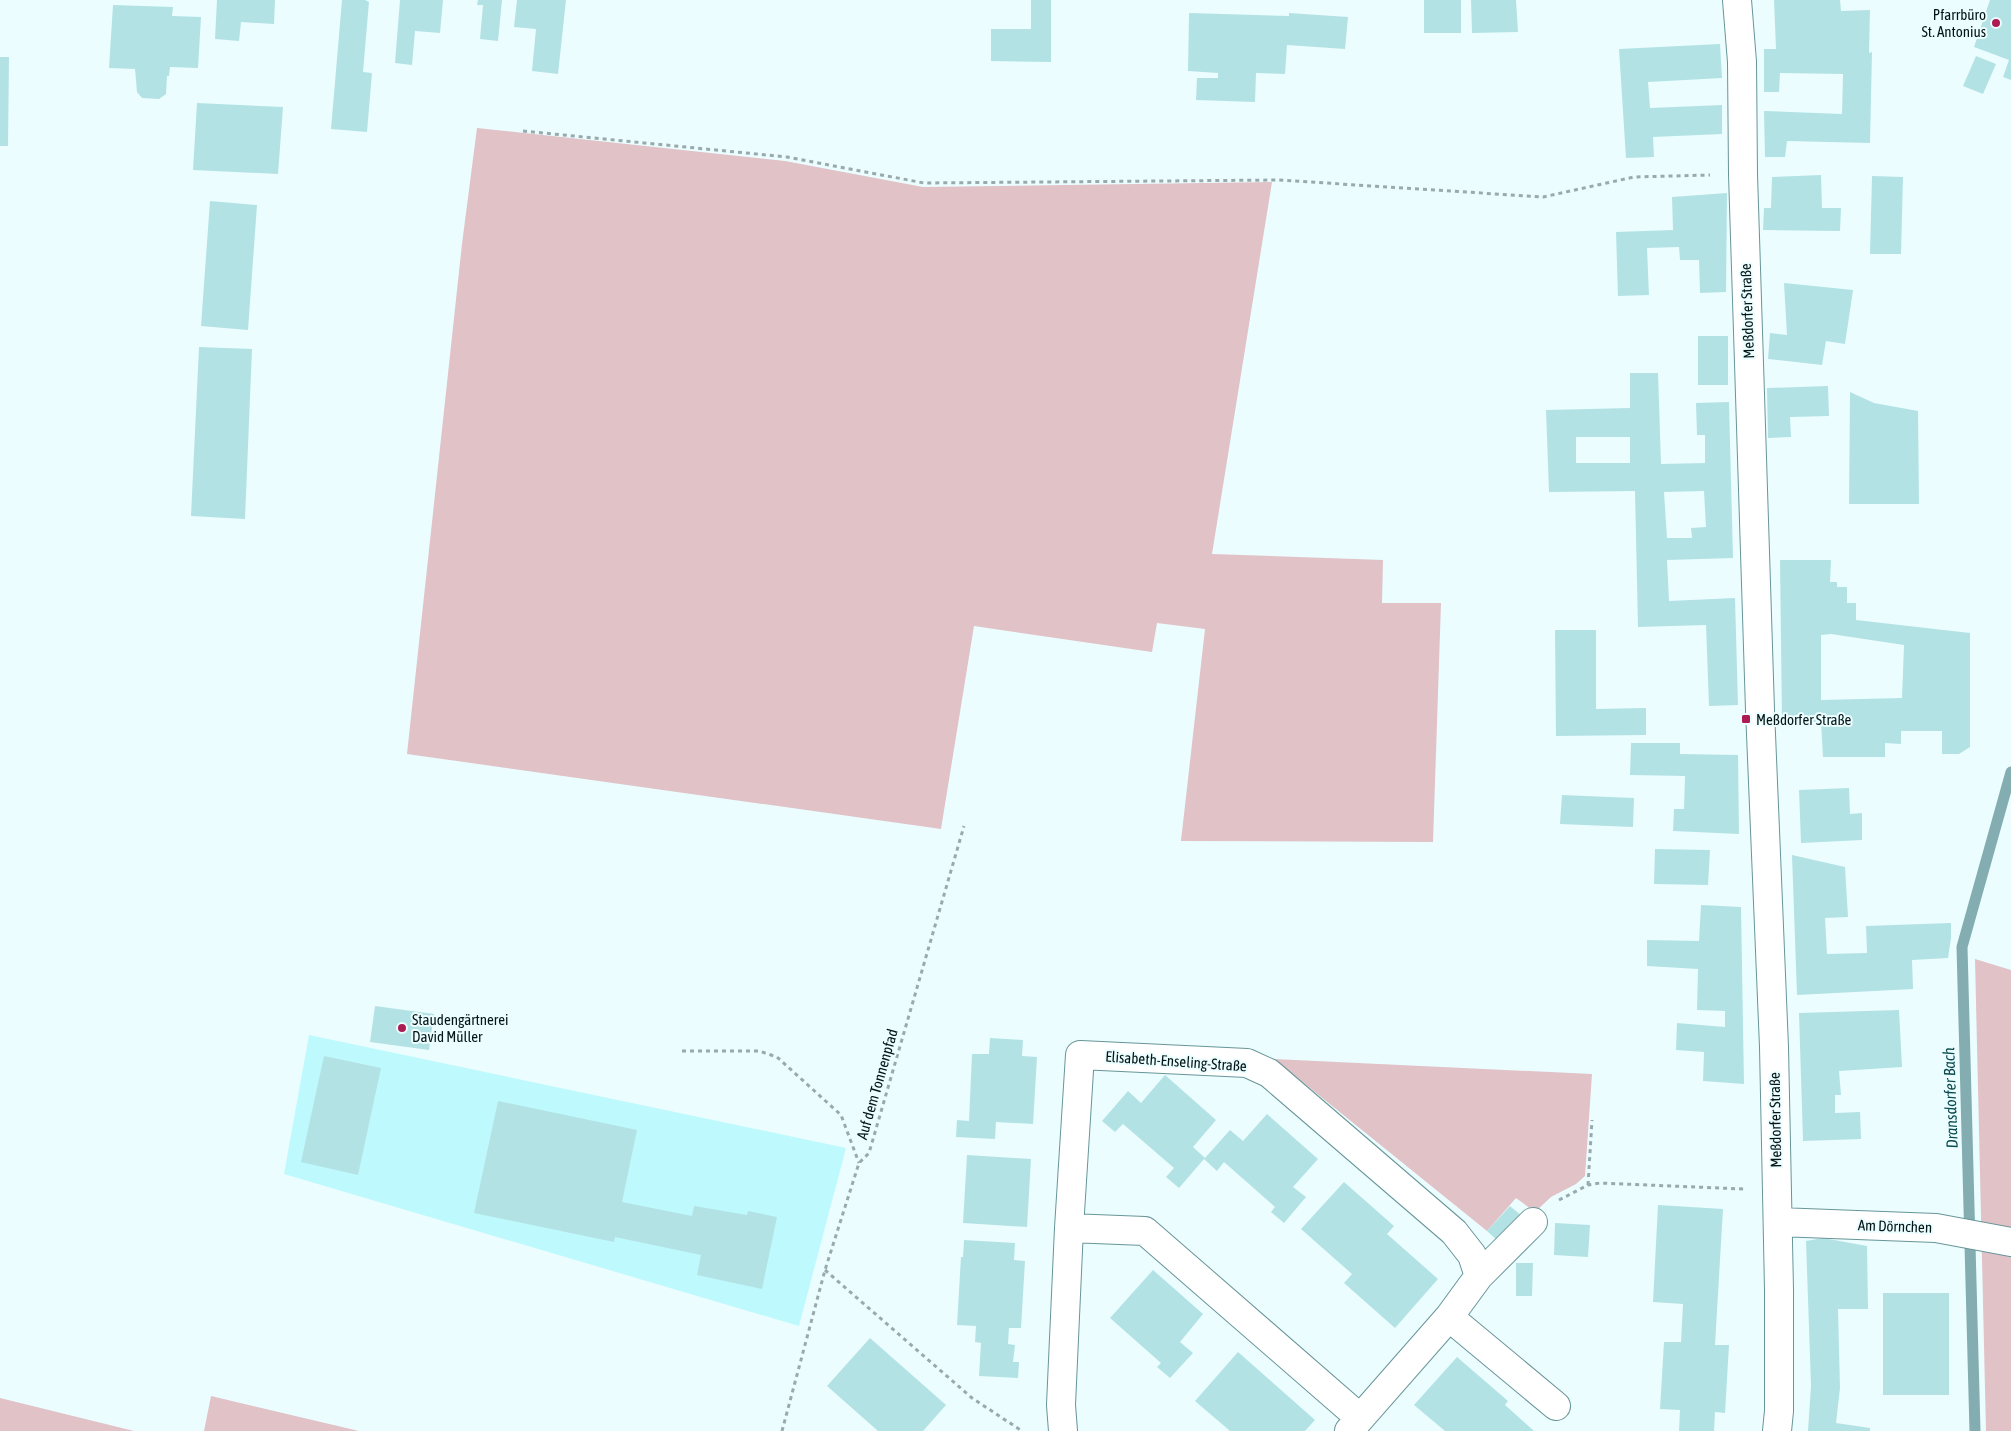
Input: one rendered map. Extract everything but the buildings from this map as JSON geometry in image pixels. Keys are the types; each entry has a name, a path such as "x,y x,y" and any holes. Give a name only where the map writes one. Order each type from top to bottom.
{"street":[{"name":"Meßdorfer Straße","path":"1736,0 1742,62 1743,174 1778,1222 1780,1411 1777,1431"},
{"name":"Elisabeth-Enseling-Straße","path":"1063,1431 1061,1405 1069,1228 1080,1055 1247,1063 1269,1073 1454,1232 1472,1255 1479,1276"},
{"path":"1069,1228 1145,1231 1354,1424 1449,1317 1479,1276 1533,1222"},
{"name":"Am Dörnchen","path":"1778,1222 1936,1228 2002,1240"},
{"path":"1449,1317 1556,1406"}],"path":[{"path":"523,131 787,157 924,183 1278,180 1543,197 1634,177 1743,174"},
{"name":"Auf dem Tonnenpfad","path":"782,1431 825,1270 859,1163 869,1153 964,826"},
{"path":"682,1051 759,1050 777,1057 841,1115 859,1163"},
{"path":"1588,1185 1592,1120"},
{"path":"1533,1222 1561,1198 1588,1185 1600,1183 1777,1190"},
{"path":"825,1270 972,1398 1022,1431"}],"shaded area":[{"path":"477,128 785,161 923,187 1272,182 1212,554 1383,560 1382,603 1441,603 1433,842 1181,841 1205,629 1157,623 1152,652 974,626 941,829 407,754 462,244"},
{"path":"1975,959 2011,970 2011,1431 1986,1431"},
{"path":"309,1035 846,1148 799,1326 284,1174"},
{"path":"1274,1059 1592,1074 1585,1176 1576,1184 1551,1197 1535,1212 1516,1198 1487,1231"},
{"path":"211,1396 359,1431 204,1431"},
{"path":"0,1398 134,1431 0,1431"}],"waterway":[{"name":"Dransdorfer Bach","path":"1975,1431 1962,947 2011,772"}],"place":[{"name":"Pfarrbüro St. Antonius","path":"1996,23"},
{"name":"Meßdorfer Straße","path":"1746,719"},
{"name":"Staudengärtnerei David Müller","path":"402,1028"}]}
